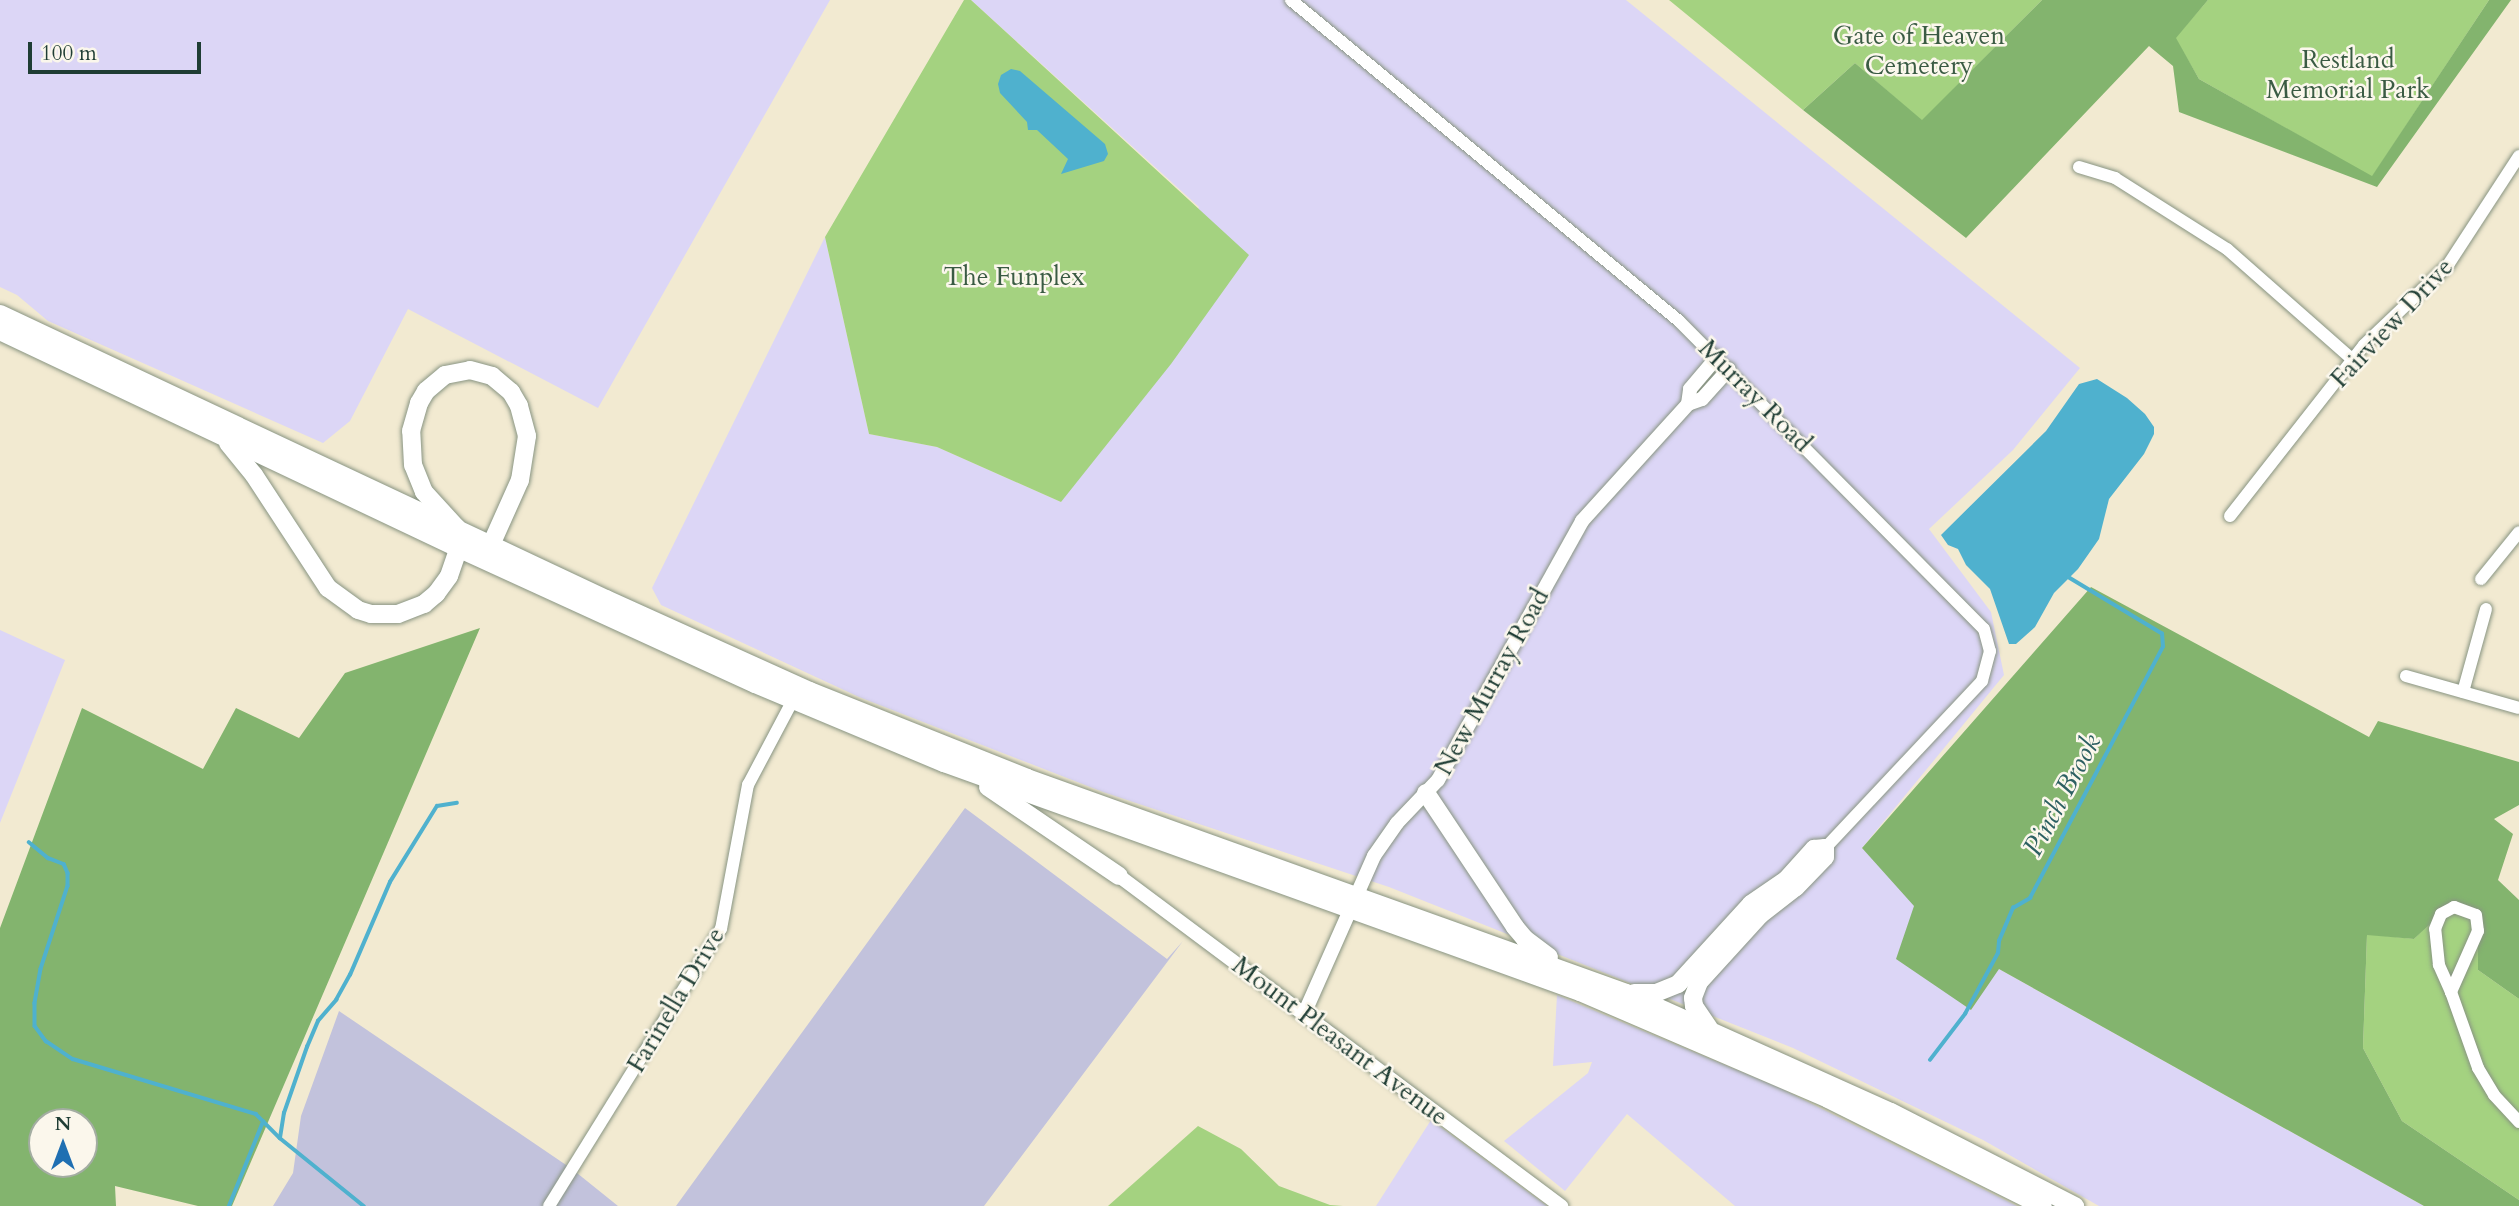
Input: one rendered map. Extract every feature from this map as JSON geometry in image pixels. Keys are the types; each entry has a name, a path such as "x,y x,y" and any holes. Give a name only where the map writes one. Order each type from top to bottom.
{"main road":[{"path":"0,314 457,528"},
{"path":"0,331 460,549 488,552 933,741 1184,835 1670,1028 1884,1125 2043,1206"},
{"path":"488,552 520,480 527,436 519,406 511,392 492,376 470,370 444,375 426,391 419,402 411,431 411,454 424,492 457,528 488,552 793,700 962,769 1146,838 1354,902 1580,975 1626,993 1891,1112 2075,1206"},
{"path":"224,438 254,475 328,588 358,610 371,614 398,614 424,604 444,584 460,549 457,528"},
{"path":"962,769 1119,876"},
{"path":"1426,793 1525,939 1580,975"},
{"path":"1626,993 1656,993 1678,984 1751,904 1786,880 1814,849 1825,848 1825,857 1796,887 1760,915 1699,982 1693,998 1694,1006 1709,1028"}],"street":[{"name":"Murray Road","path":"1291,0 1671,314 1717,357 1979,622 1990,643 1990,659 1982,681 1825,848"},
{"name":"Fairview Drive","path":"2230,516 2380,328 2448,265 2519,156"},
{"path":"2079,167 2115,178 2227,249 2353,360"},
{"path":"2507,175 2519,184"},
{"name":"New Murray Road","path":"1688,404 1690,389 1717,357"},
{"name":"New Murray Road","path":"1304,1014 1379,847 1445,769 1582,521 1688,404 1702,399 1729,369"},
{"path":"2481,579 2518,534"},
{"path":"2463,692 2486,609"},
{"path":"2406,676 2519,708"},
{"name":"Farinella Drive","path":"549,1206 712,948 727,911 748,785 793,700"},
{"name":"Mount Pleasant Avenue","path":"1119,876 1561,1206"},
{"path":"2451,992 2478,931 2476,915 2454,907 2441,914 2435,929 2439,965 2478,1068 2494,1095 2519,1122"}],"shaded area":[{"path":"0,0 830,0 598,408 408,309 350,421 323,443 48,321 17,295 0,287"},
{"path":"971,0 1626,0 2080,368 2013,450 1929,529 1991,612 2004,675 1862,848 1999,969 2424,1206 2099,1206 1983,1140 1793,1048 1389,887 1103,792 859,697 661,605 652,588 825,237 869,434 937,447 1061,502 1199,207"},
{"path":"0,630 65,660 0,823"},
{"path":"965,808 1167,959 1183,941 984,1206 676,1206"},
{"path":"1557,995 1780,1088 2017,1206 1735,1206 1627,1114 1565,1191 1504,1141 1588,1073 1592,1062 1553,1066"},
{"path":"339,1011 572,1169 618,1206 273,1206 293,1173 301,1116"},
{"path":"1431,1120 1438,1125 1547,1206 1376,1206"}],"green space":[{"name":"The Funplex","path":"964,0 971,0 1249,255 1171,364 1061,502 937,447 869,434 825,237"},
{"name":"Gate of Heaven Cemetery","path":"1669,0 2042,0 1922,121 1855,63 1803,110"},
{"path":"2042,0 2208,0 2176,38 2199,79 2372,176 2489,0 2511,0 2377,187 2179,112 2173,66 2149,46 1966,238 1803,110 1855,63 1922,120"},
{"name":"Restland Memorial Park","path":"2208,0 2489,0 2372,177 2199,79 2175,38"},
{"path":"2091,587 2369,737 2378,721 2519,762 2519,805 2494,819 2513,834 2498,880 2519,900 2519,999 2478,970 2478,916 2455,901 2414,939 2367,935 2363,1048 2402,1121 2519,1200 2519,1206 2424,1206 1999,969 1971,1010 1896,959 1914,906 1862,848"},
{"path":"480,628 232,1206 198,1206 115,1186 116,1206 0,1206 0,928 82,708 203,769 236,708 299,738 345,673"},
{"path":"2455,900 2479,916 2478,970 2519,999 2519,1200 2402,1121 2363,1048 2367,934 2414,939"},
{"path":"1198,1126 1241,1149 1279,1186 1330,1205 1343,1206 1108,1206"}],"water":[{"path":"1011,69 1020,71 1105,144 1108,154 1104,161 1061,174 1068,159 1037,130 1028,130 1027,122 1000,93 998,84 1001,75"},
{"path":"2097,379 2127,398 2145,414 2154,427 2154,434 2144,454 2109,499 2099,539 2078,569 2054,593 2035,627 2016,644 2009,644 1990,589 1966,565 1958,549 1948,545 1941,535 2046,431 2079,384"}],"waterway":[{"name":"Pinch Brook","path":"1930,1060 1965,1014 1998,953 1999,941 2013,908 2030,898 2163,647 2162,634 2069,578"},
{"path":"280,1138 284,1113 318,1021 336,1000 350,975 390,882 437,806 457,803"},
{"path":"29,842 48,858 64,864 68,873 68,886 41,969 35,1003 35,1026 46,1041 73,1059 256,1114 280,1138 364,1206"},
{"path":"229,1206 263,1122"}]}
